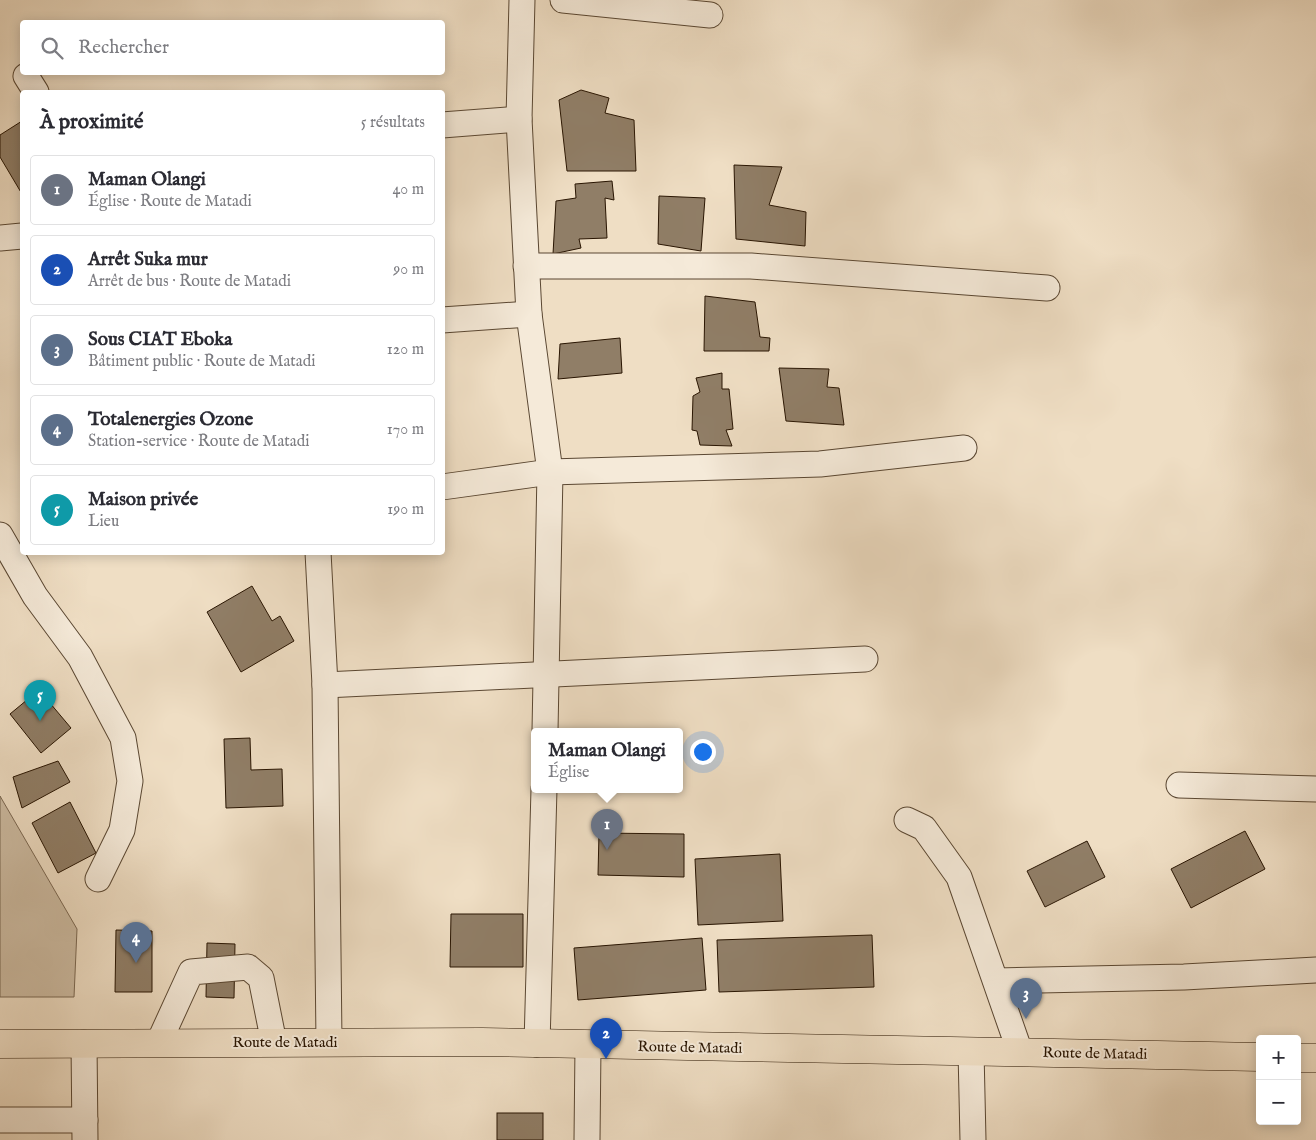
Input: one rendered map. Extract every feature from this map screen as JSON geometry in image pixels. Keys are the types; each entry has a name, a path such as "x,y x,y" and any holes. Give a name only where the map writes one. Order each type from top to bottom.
{"main road":[{"name":"Route de Matadi","path":"0,1044 329,1042 537,1044 1256,1057"},
{"path":"1301,1058 1316,1058"}],"street":[{"path":"522,0 519,119 526,266 529,314 550,472 545,728"},
{"path":"563,0 710,15"},
{"path":"445,124 519,119"},
{"path":"0,238 20,236"},
{"path":"526,266 752,266 1047,288"},
{"path":"445,320 529,314"},
{"path":"445,487 550,472 828,463 964,448"},
{"path":"0,536 35,596 80,657 123,738 130,781 122,830 98,879"},
{"path":"318,555 325,685 329,1042"},
{"path":"325,685 865,659"},
{"path":"1179,785 1316,789"},
{"path":"537,1044 544,793"},
{"path":"908,820 924,828 960,877 1020,1052"},
{"path":"159,1042 192,972 248,967 261,978 274,1043"},
{"path":"996,982 1184,977 1316,970"},
{"path":"0,1120 85,1130 84,1043"},
{"path":"587,1140 588,1046"},
{"path":"971,1051 973,1140"}],"shaded area":[{"path":"0,796 77,929 74,997 0,997"}],"building":[{"path":"581,90 609,98 605,113 634,120 636,171 567,171 559,100"},
{"path":"20,122 20,191 0,157 0,135"},
{"path":"734,165 782,167 769,205 806,212 805,246 736,239"},
{"path":"612,181 614,200 605,198 607,238 579,239 581,248 553,254 556,201 576,198 575,184"},
{"path":"659,196 705,198 701,251 658,244"},
{"path":"705,296 755,302 760,337 770,338 769,351 704,351"},
{"path":"620,338 622,373 558,379 560,344"},
{"path":"779,368 829,369 827,387 839,388 844,425 786,421"},
{"path":"722,373 722,389 729,389 733,429 726,430 732,446 700,445 697,431 692,430 693,396 700,392 696,378"},
{"path":"252,586 272,621 280,616 294,641 241,672 207,612"},
{"path":"39,690 71,728 41,753 10,714"},
{"path":"250,738 251,770 282,769 283,806 226,808 224,739"},
{"path":"58,761 70,782 22,808 13,777"},
{"path":"70,802 96,853 58,873 32,823"},
{"path":"1245,831 1265,869 1191,908 1171,869"},
{"path":"599,833 684,834 684,877 598,875"},
{"path":"1087,841 1105,877 1045,907 1027,871"},
{"path":"780,854 783,921 698,925 695,859"},
{"path":"451,914 523,914 523,967 450,967"},
{"path":"116,930 152,931 152,992 115,992"},
{"path":"872,935 874,987 719,992 717,940"},
{"path":"702,938 706,990 578,1000 574,948"},
{"path":"207,943 235,944 234,998 206,997"},
{"path":"497,1113 543,1113 543,1140 497,1140"}],"place":[{"name":"Maison privée","path":"40,721"},
{"name":"Maman Olangi","path":"607,850"},
{"name":"Totalenergies Ozone","path":"136,963"},
{"name":"Sous CIAT Eboka","path":"1026,1019"},
{"name":"Arrêt Suka mur","path":"606,1059"}]}
